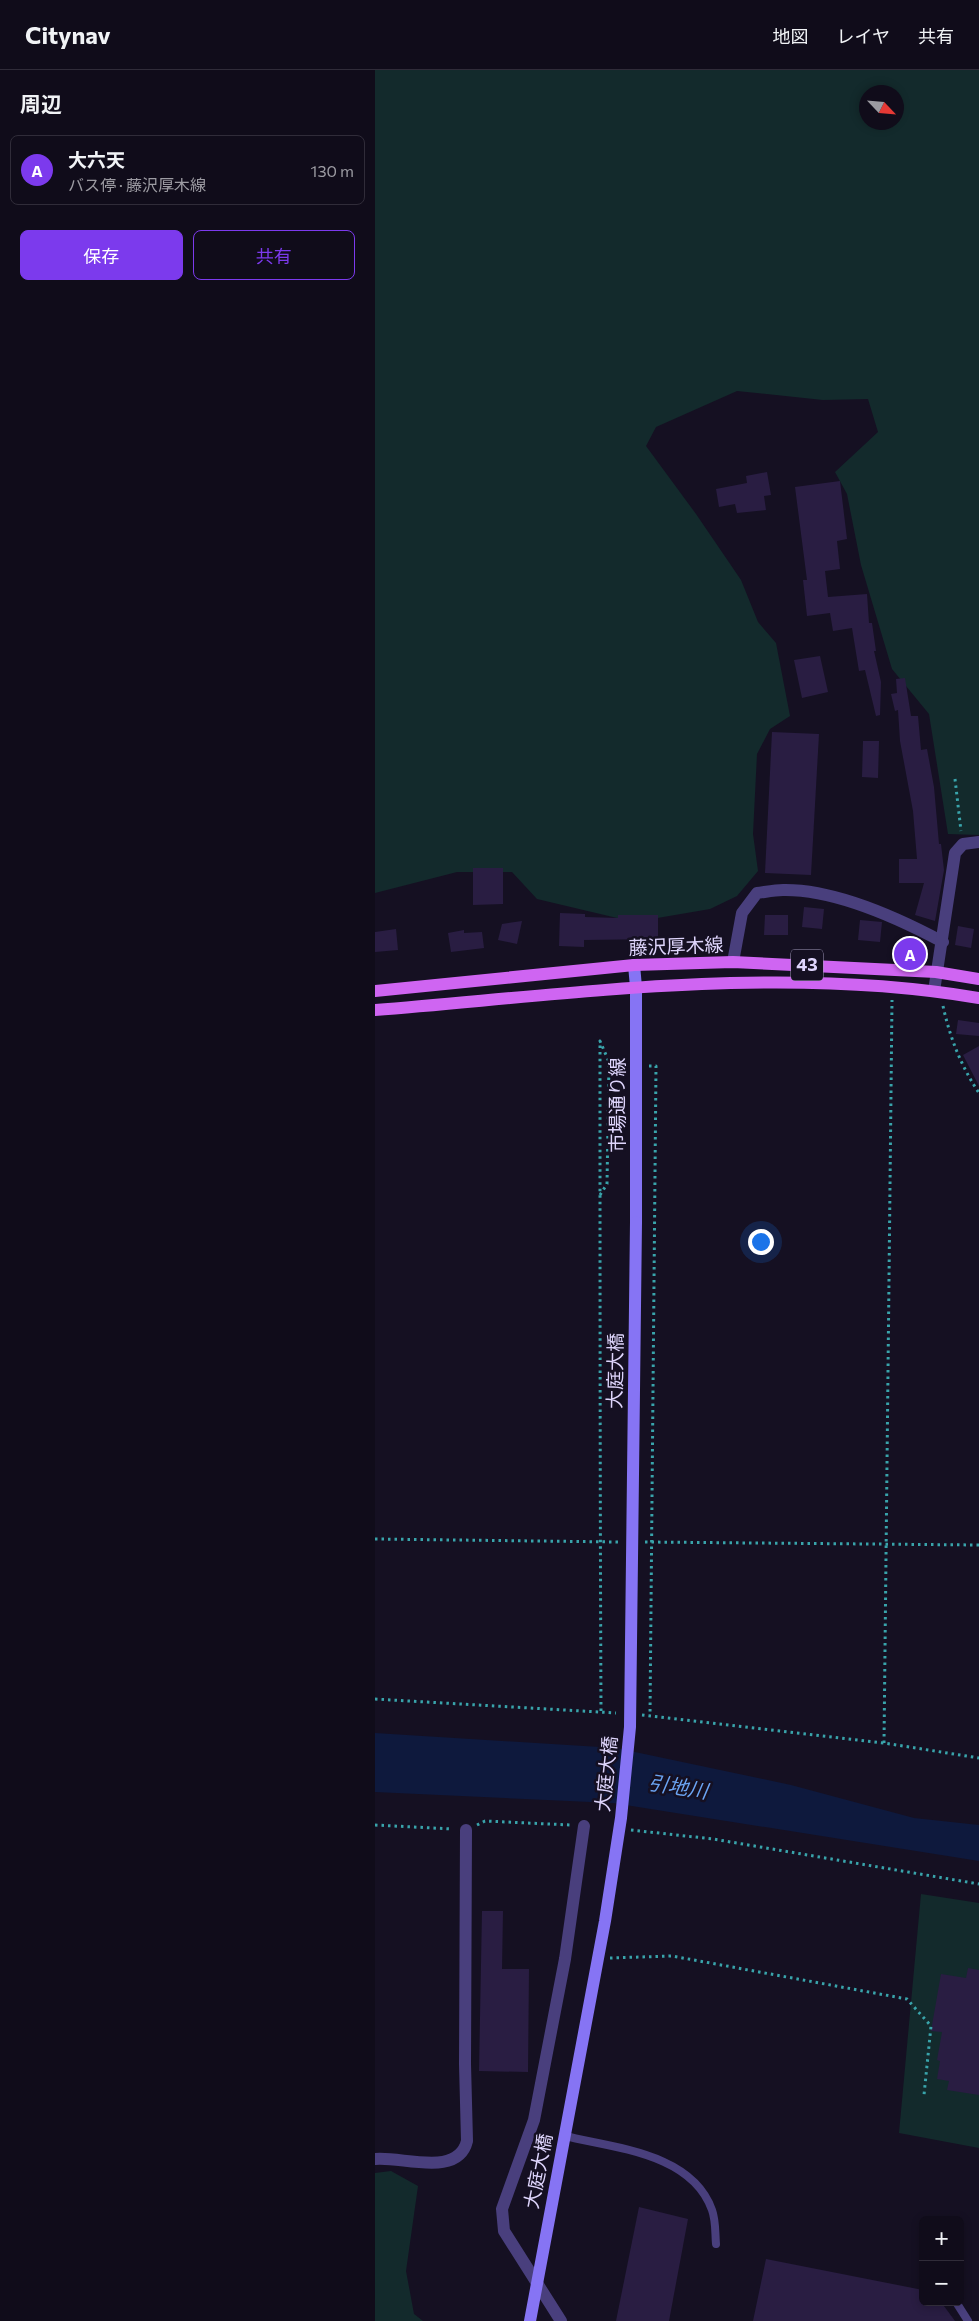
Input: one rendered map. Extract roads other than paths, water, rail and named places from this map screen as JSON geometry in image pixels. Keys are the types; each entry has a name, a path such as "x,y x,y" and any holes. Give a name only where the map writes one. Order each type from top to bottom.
{"main road":[{"name":"藤沢厚木線","path":"375,991 634,965 733,962 936,972 979,979"},
{"name":"43","path":"375,1010 636,987 793,981 937,991 979,998"}],"street":[{"path":"937,991 936,972 943,942 955,853 963,844 979,842"},
{"path":"733,962 742,913 757,893 784,890 824,895 891,916 943,942"},
{"name":"市場通り線","path":"634,965 636,987 636,1222"},
{"name":"大庭大橋","path":"530,2321 605,1921 621,1818 630,1727 636,1222"},
{"path":"561,2321 504,2231 502,2209 534,2120 565,1959 583,1826"},
{"path":"375,2159 434,2163 450,2160 459,2156 465,2150 467,2141 465,2064 467,1830"}],"lane":[{"path":"565,2136 647,2156 685,2173 701,2190 712,2209 715,2223 715,2244"},
{"path":"959,2306 968,2321"}],"water":[{"name":"引地川","path":"375,1733 616,1748 791,1785 914,1818 979,1825 979,1861 613,1803 375,1792"}],"place":[{"name":"大六天","path":"910,954"}]}
